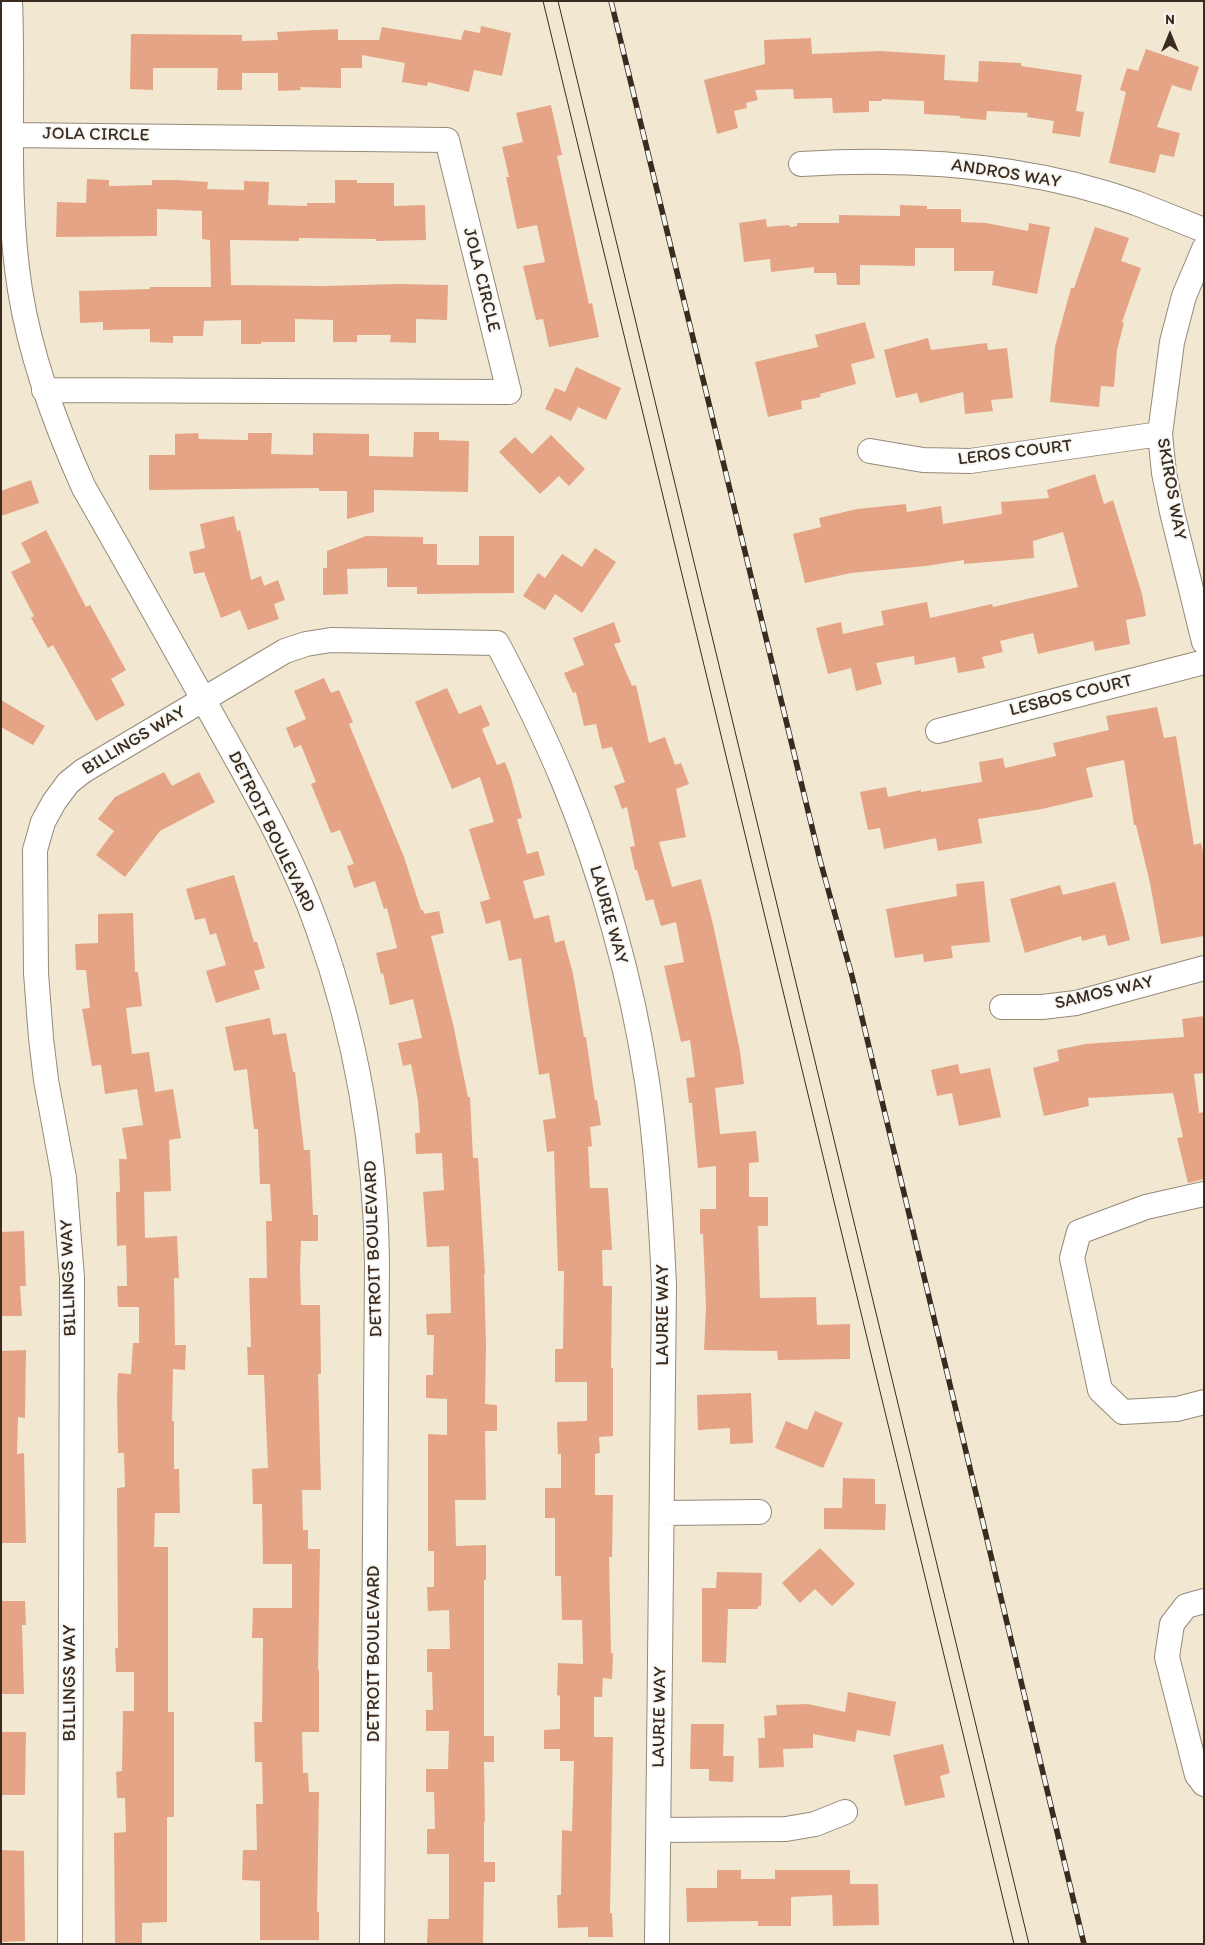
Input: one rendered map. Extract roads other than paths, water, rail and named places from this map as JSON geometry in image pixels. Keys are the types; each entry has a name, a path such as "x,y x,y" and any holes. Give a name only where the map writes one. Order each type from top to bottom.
{"street":[{"name":"DETROIT BOULEVARD","path":"10,1 13,220 20,290 44,390 60,435 84,488 263,806 292,865 318,927 338,990 351,1038 367,1120 377,1219 372,1944"},
{"name":"JOLA CIRCLE","path":"12,135 446,140 509,392 44,390"},
{"name":"ANDROS WAY","path":"801,164 857,160 928,162 998,170 1067,184 1135,203 1204,230"},
{"name":"SKIROS WAY","path":"1204,250 1184,296 1172,342 1160,434 1164,473 1172,512 1204,642"},
{"name":"LEROS COURT","path":"870,451 923,460 970,461 1160,434"},
{"name":"LAURIE WAY","path":"203,699 285,651 306,644 332,640 497,642 526,697 564,783 596,872 617,940 634,1010 656,1150 662,1221 664,1285 658,1944"},
{"name":"LESBOS COURT","path":"938,731 1204,662"},
{"name":"BILLINGS WAY","path":"70,1944 72,1278 64,1178 46,1080 41,1038 36,973 35,850 43,822 54,802 68,783 83,770 102,758 203,699"},
{"name":"SAMOS WAY","path":"1002,1007 1042,1007 1076,1003 1204,968"},
{"path":"1204,1194 1146,1207 1079,1232 1072,1258 1100,1390 1123,1412 1177,1409 1204,1402"},
{"path":"662,1513 759,1512"},
{"path":"1204,1602 1186,1606 1172,1624 1168,1657 1197,1775 1204,1784"},
{"path":"659,1830 786,1829 815,1824 845,1812"}],"tram line":[{"path":"543,1 1014,1944"},
{"path":"558,1 1029,1944"}],"railway":[{"path":"611,1 820,860 852,976 1084,1944"}]}
